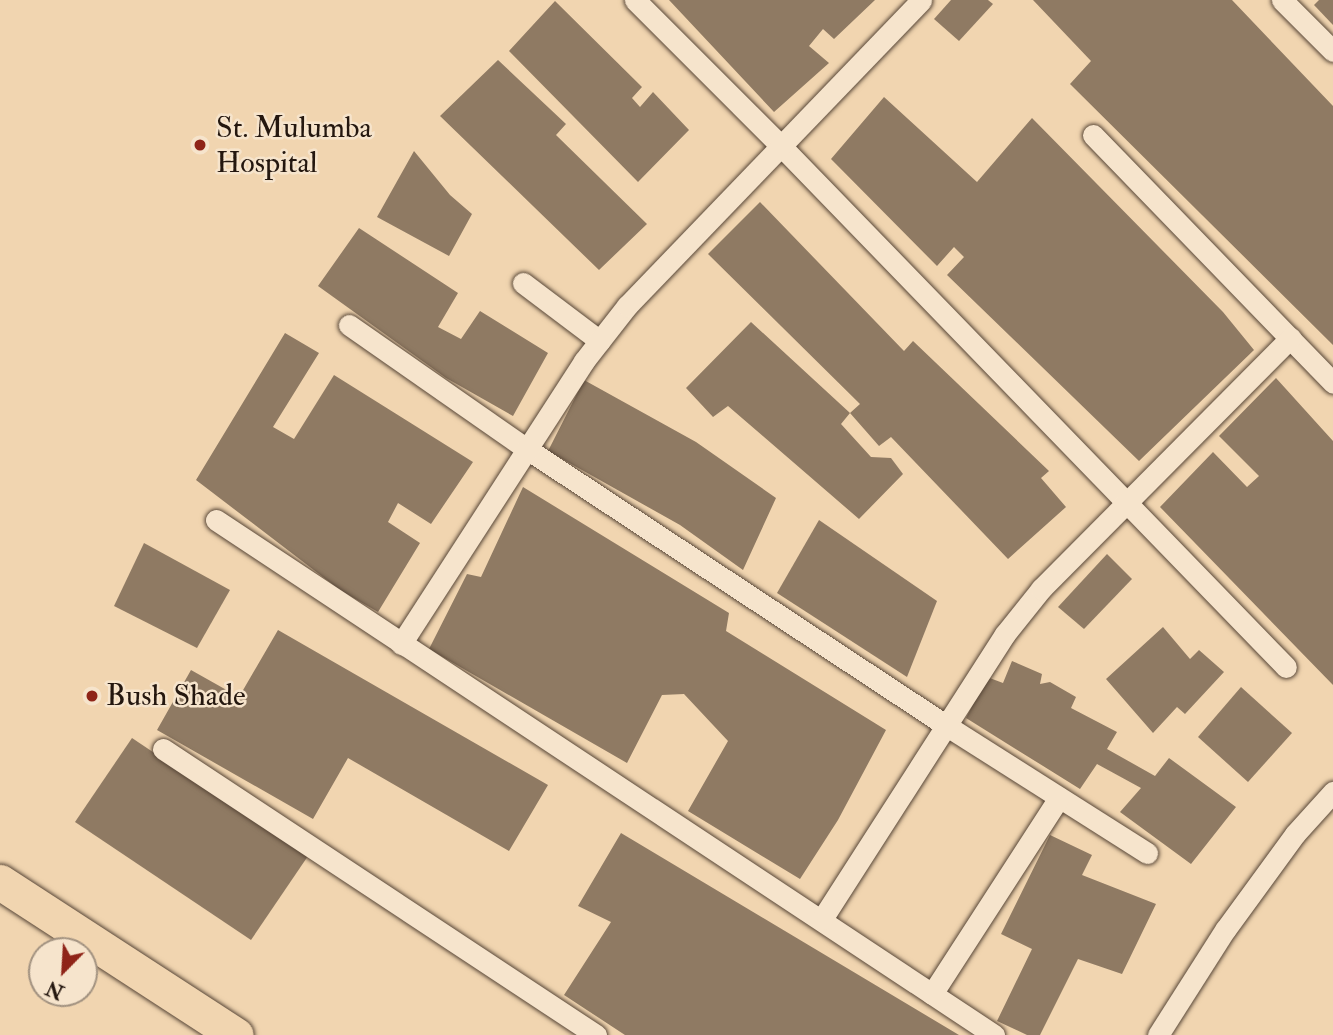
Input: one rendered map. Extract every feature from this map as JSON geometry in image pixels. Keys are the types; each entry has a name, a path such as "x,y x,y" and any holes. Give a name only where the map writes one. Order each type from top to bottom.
{"highway":[{"path":"0,882 236,1035"}],"street":[{"path":"635,0 782,147 1286,667"},
{"path":"401,644 527,449 627,306 921,0"},
{"path":"1282,0 1333,51"},
{"path":"1093,135 1333,383"},
{"path":"523,283 600,341"},
{"path":"349,325 527,449 947,726 1147,853"},
{"path":"822,919 1005,634 1041,589 1129,504 1290,338"},
{"path":"216,520 822,919 993,1035"},
{"path":"163,748 596,1035"},
{"path":"1158,1035 1225,930 1295,834 1333,792"},
{"path":"932,994 1059,798"}],"building":[{"path":"669,0 875,0 834,39 823,29 809,46 829,63 774,112"},
{"path":"951,0 988,0 993,4 959,41 934,19"},
{"path":"1033,0 1232,0 1333,106 1333,345 1070,84 1091,61"},
{"path":"1319,0 1333,0 1333,25 1314,5"},
{"path":"555,1 642,87 632,98 640,107 653,92 689,130 638,182 509,51"},
{"path":"498,60 566,124 556,135 647,224 599,270 440,116"},
{"path":"884,97 977,182 1032,118 1223,312 1254,350 1139,461 947,275 964,257 954,247 937,266 831,159"},
{"path":"414,151 450,195 472,214 449,256 377,217"},
{"path":"760,202 904,351 913,341 1049,471 1041,478 1066,507 1008,559 891,437 879,446 850,413 860,404 708,254"},
{"path":"359,228 458,293 438,327 461,339 480,311 548,353 513,416 446,378 318,286"},
{"path":"751,322 850,413 841,424 871,457 891,458 903,474 859,519 728,406 713,417 686,388"},
{"path":"285,333 319,353 273,427 294,439 334,375 473,462 431,524 398,503 388,522 420,543 378,612 340,590 196,480"},
{"path":"1276,378 1333,441 1333,685 1160,507 1213,452 1247,487 1259,476 1219,436"},
{"path":"584,380 696,442 776,498 743,570 680,525 548,451"},
{"path":"523,487 729,613 726,631 886,730 838,820 800,879 688,811 728,741 684,694 662,695 627,763 429,649 467,574 481,577"},
{"path":"819,520 937,601 907,677 777,593"},
{"path":"144,543 230,590 197,648 114,606"},
{"path":"1107,554 1132,579 1084,629 1058,607"},
{"path":"1163,627 1190,659 1199,650 1224,672 1185,714 1177,707 1153,733 1106,679"},
{"path":"278,630 548,785 509,851 348,758 313,819 157,730 191,670 239,697"},
{"path":"1012,661 1042,674 1040,684 1050,682 1076,697 1071,708 1117,732 1107,749 1155,776 1169,758 1236,807 1191,864 1120,812 1141,788 1097,764 1080,789 966,718 987,677 1003,683"},
{"path":"1241,687 1292,733 1248,782 1198,737"},
{"path":"132,738 308,856 251,940 75,822"},
{"path":"621,833 959,1035 625,1035 564,995 611,922 578,906"},
{"path":"1050,835 1092,855 1082,875 1156,904 1122,974 1078,959 1040,1035 1027,1035 997,1021 1032,949 1001,934"}],"place":[{"name":"St. Mulumba Hospital","path":"200,145"},
{"name":"Bush Shade","path":"92,696"}]}
